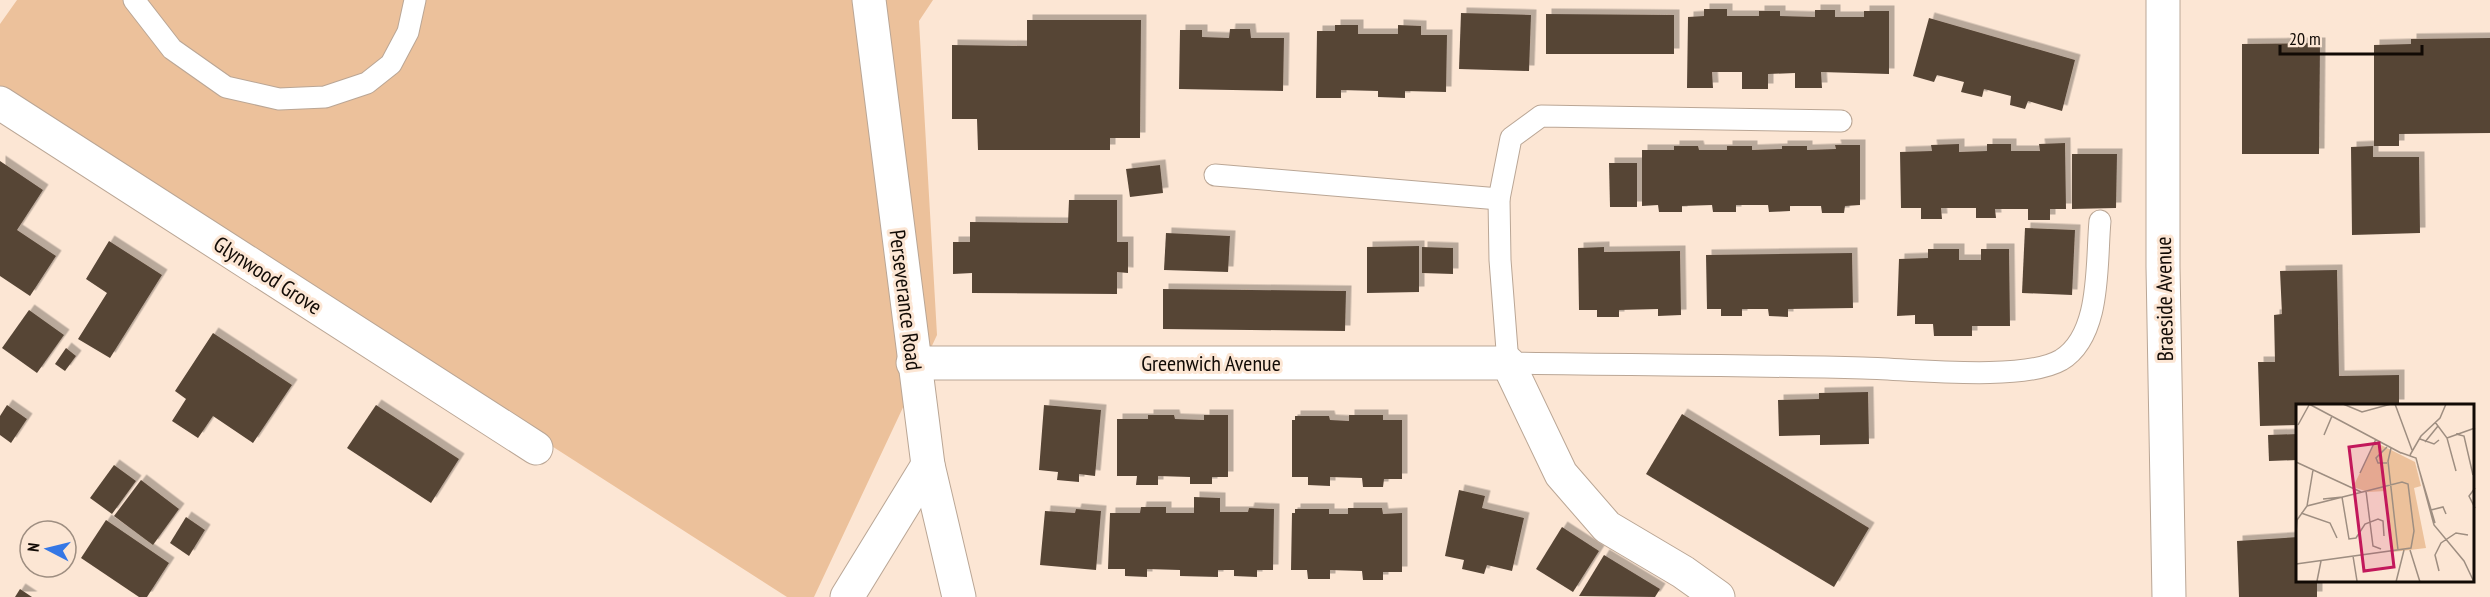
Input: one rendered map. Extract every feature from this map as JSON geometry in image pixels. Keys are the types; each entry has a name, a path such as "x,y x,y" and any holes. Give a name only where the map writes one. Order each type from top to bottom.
{"street":[{"name":"Perseverance Road","path":"869,0 913,363 928,465 959,597"},
{"name":"Braeside Avenue","path":"2163,0 2163,267 2169,597"},
{"name":"Glynwood Grove","path":"0,103 536,448"},
{"name":"Greenwich Avenue","path":"913,363 1508,363"},
{"path":"1508,363 1561,474 1607,527 1683,572 1718,597"},
{"path":"847,597 928,465"}],"lane":[{"path":"134,0 172,50 226,87 279,99 325,97 367,83 391,64 408,32 415,0"},
{"path":"1840,121 1541,116 1511,138 1499,199 1500,260 1508,363 1863,368 2013,373 2045,367 2062,359 2079,343 2092,312 2100,221"},
{"path":"1215,175 1499,199"}],"shaded area":[{"path":"17,0 933,0 919,21 937,335 814,597 787,597 357,321 0,87 0,24"}],"building":[{"path":"1704,9 1727,9 1727,16 1759,16 1759,11 1780,11 1780,16 1815,17 1815,10 1835,10 1835,17 1864,17 1864,11 1889,11 1889,74 1821,72 1822,88 1795,88 1795,73 1768,74 1768,89 1742,89 1742,72 1712,72 1713,88 1687,88 1688,17 1704,16"},
{"path":"1461,13 1531,15 1529,71 1459,69"},
{"path":"1546,14 1674,15 1674,54 1546,54"},
{"path":"1929,18 2075,60 2062,111 2028,101 2025,109 2010,105 2011,96 1984,89 1982,97 1961,92 1964,82 1937,75 1934,82 1913,76"},
{"path":"1027,20 1141,20 1140,138 1110,138 1110,150 978,150 977,119 952,119 952,45 1027,46"},
{"path":"1335,25 1358,25 1358,34 1398,34 1398,25 1421,26 1421,35 1447,35 1446,92 1405,91 1405,98 1378,97 1378,91 1341,90 1341,98 1316,98 1317,31 1335,31"},
{"path":"1230,29 1250,29 1251,38 1284,38 1283,91 1179,89 1180,30 1202,30 1202,37 1229,38"},
{"path":"2490,38 2490,133 2399,134 2399,146 2374,146 2374,45 2411,44 2411,39"},
{"path":"2320,43 2319,154 2242,154 2242,44"},
{"path":"2065,143 2066,209 2050,209 2050,220 2028,220 2028,209 1995,209 1996,218 1976,218 1976,208 1941,208 1942,219 1921,219 1921,208 1901,208 1900,152 1932,151 1931,145 1959,144 1959,152 1987,151 1987,144 2011,144 2011,151 2040,151 2039,144"},
{"path":"1835,145 1860,145 1860,205 1845,206 1844,213 1822,213 1821,206 1790,206 1790,211 1769,212 1768,205 1736,205 1736,212 1713,212 1712,205 1682,206 1682,212 1659,212 1658,205 1642,206 1642,150 1674,150 1674,146 1698,146 1699,150 1727,150 1727,146 1752,146 1752,150 1782,149 1782,146 1807,146 1807,150 1836,149"},
{"path":"2373,146 2373,157 2419,157 2420,233 2352,235 2351,147"},
{"path":"2072,154 2117,154 2116,208 2072,209"},
{"path":"0,161 43,190 17,230 56,256 30,296 0,276"},
{"path":"1609,163 1637,163 1637,207 1610,207"},
{"path":"1160,165 1163,193 1130,197 1126,169"},
{"path":"1069,200 1117,200 1117,242 1128,242 1128,273 1117,272 1117,294 972,293 972,273 953,274 953,242 970,242 970,222 1068,223"},
{"path":"2025,228 2075,230 2072,295 2022,293"},
{"path":"1166,233 1230,236 1228,272 1164,270"},
{"path":"109,241 162,275 110,358 78,339 107,293 86,279"},
{"path":"1419,246 1419,292 1367,293 1367,247"},
{"path":"1422,247 1453,248 1453,274 1422,273"},
{"path":"1604,247 1604,252 1680,251 1681,315 1658,316 1658,309 1619,310 1619,317 1597,317 1597,310 1579,310 1578,248"},
{"path":"1928,249 1959,249 1959,260 1981,260 1981,249 2009,249 2010,326 1972,326 1972,336 1934,336 1933,324 1915,324 1915,315 1897,316 1899,259 1928,258"},
{"path":"1852,253 1853,308 1788,309 1788,317 1769,316 1768,309 1742,309 1742,316 1721,316 1721,309 1707,309 1706,255"},
{"path":"2337,270 2339,376 2399,375 2399,404 2296,404 2296,425 2260,426 2258,362 2275,362 2274,315 2282,314 2280,271"},
{"path":"1163,289 1346,291 1345,331 1163,329"},
{"path":"29,310 64,335 37,373 2,348"},
{"path":"213,333 292,385 253,443 213,416 198,438 172,421 186,399 175,391"},
{"path":"66,348 76,356 65,371 55,364"},
{"path":"1868,392 1869,444 1820,445 1820,435 1779,436 1778,400 1819,399 1819,393"},
{"path":"7,405 27,419 11,443 0,435 0,416"},
{"path":"376,405 459,459 431,503 347,448"},
{"path":"1044,405 1101,410 1095,476 1079,474 1079,482 1057,480 1058,472 1039,470"},
{"path":"1682,414 1869,528 1834,587 1646,474"},
{"path":"1148,415 1174,415 1175,419 1204,420 1204,415 1228,415 1228,477 1212,477 1212,484 1190,484 1190,477 1158,476 1158,485 1136,485 1137,476 1117,476 1117,419 1148,419"},
{"path":"1349,415 1383,415 1383,420 1402,420 1402,479 1384,479 1383,487 1363,487 1362,478 1330,477 1330,486 1308,485 1308,477 1292,477 1292,420 1295,420 1295,416 1329,416 1330,420 1349,421"},
{"path":"2296,434 2296,460 2269,461 2268,435"},
{"path":"114,465 136,481 112,514 90,498"},
{"path":"141,480 179,509 153,545 114,516"},
{"path":"1459,490 1485,496 1482,508 1524,518 1512,571 1487,565 1484,574 1462,569 1464,560 1445,556"},
{"path":"1194,497 1220,498 1220,512 1248,512 1249,508 1274,509 1273,570 1257,570 1257,577 1234,576 1234,570 1218,570 1218,577 1180,576 1180,570 1147,569 1147,577 1125,576 1125,569 1108,569 1110,513 1140,513 1141,507 1166,507 1166,513 1194,513"},
{"path":"1348,508 1382,508 1383,514 1402,513 1402,572 1383,572 1383,580 1363,580 1362,571 1330,570 1330,579 1308,579 1307,570 1291,570 1292,513 1295,513 1295,509 1329,509 1329,514 1348,514"},
{"path":"1076,509 1101,511 1096,570 1040,565 1045,511 1075,513"},
{"path":"186,517 205,530 189,556 170,543"},
{"path":"106,520 169,563 147,597 139,597 81,558"},
{"path":"1562,527 1599,551 1573,592 1536,569"},
{"path":"2296,537 2296,582 2317,582 2317,597 2239,597 2237,541"},
{"path":"1604,555 1660,589 1655,597 1579,596"},
{"path":"20,589 32,597 15,597"}]}
